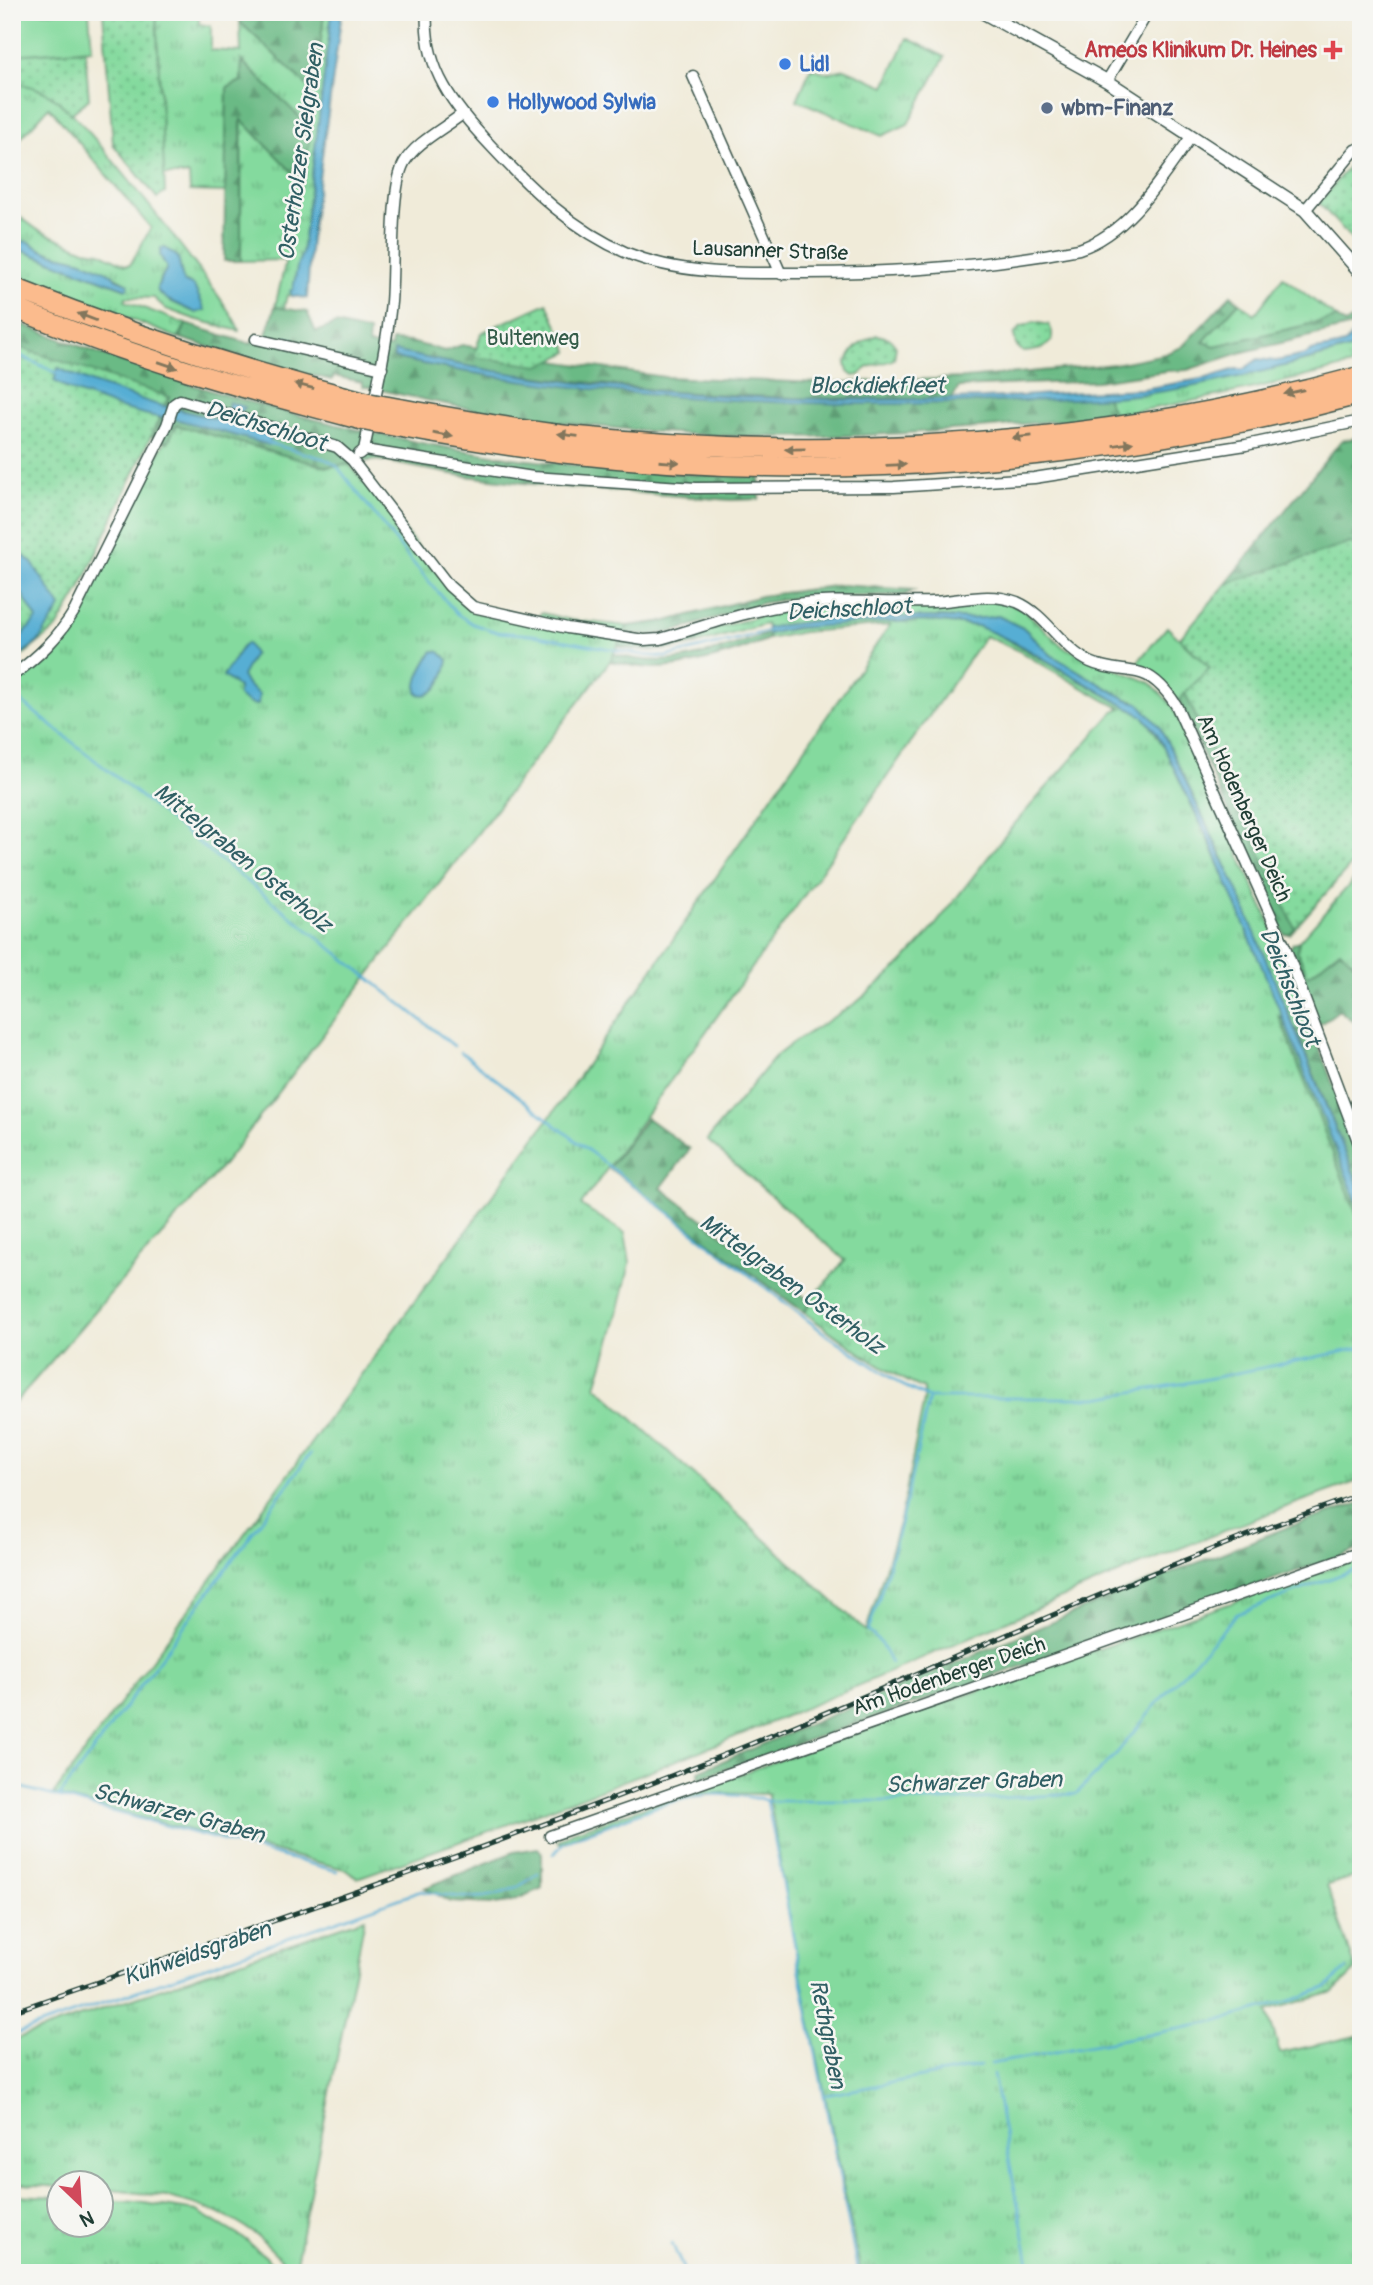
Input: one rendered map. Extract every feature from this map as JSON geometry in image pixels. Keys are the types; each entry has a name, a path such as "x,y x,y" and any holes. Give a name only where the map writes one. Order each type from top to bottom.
{"highway":[{"path":"12,287 94,320 373,413 493,444 589,456 781,467 872,466 1040,455 1258,419 1361,394"},
{"path":"12,307 113,346 265,395 373,413 618,439 785,449 973,443 1114,427 1270,398 1361,376"}],"street":[{"name":"Lausanner Straße","path":"428,12 433,63 461,115 555,209 601,241 629,254 663,265 699,271 849,273 947,267 1058,253 1090,246 1111,233 1136,209 1191,137"},
{"path":"982,12 1107,81 1305,210 1361,274"},
{"path":"1107,81 1148,12"},
{"path":"693,76 781,274"},
{"path":"12,676 45,651 62,632 167,425 174,404 180,400 337,447 352,460 364,450 382,368 391,296 397,186 402,166 411,154 461,115"},
{"path":"1305,210 1355,150 1361,148"},
{"path":"256,339 382,368"},
{"path":"364,450 533,477 696,488 894,487 1034,478 1246,444 1361,421"},
{"name":"Am Hodenberger Deich","path":"352,460 449,586 473,607 567,628 644,640 660,639 791,604 934,602 994,596 1015,601 1034,611 1075,653 1090,662 1114,670 1140,672 1160,684 1176,705 1285,947 1361,1149"},
{"name":"Am Hodenberger Deich","path":"550,1836 1361,1552"}],"green space":[{"path":"12,12 89,12 92,49 12,55"},
{"path":"103,12 156,12 165,193 157,198 113,144"},
{"path":"156,12 199,12 199,24 211,26 211,50 241,52 240,22 315,92 324,12 332,12 302,254 293,290 290,291 292,296 287,295 284,308 275,307 286,260 241,261 242,61 241,81 227,88 226,192 190,191 189,175 164,175"},
{"path":"241,12 324,12 315,93 240,22"},
{"path":"907,38 945,57 908,124 882,136 797,100 811,68 827,73 845,69 885,86"},
{"path":"85,50 89,99 71,114 45,92 12,82 12,55"},
{"path":"242,61 311,128 305,176 296,176 241,119 241,261 224,261 227,88 241,81"},
{"path":"12,82 38,89 61,102 99,143 159,217 214,291 239,331 166,309 154,298 126,297 125,301 186,324 178,338 12,272 12,247 126,289 129,284 85,262 49,253 30,242 20,241 12,232 12,211 38,230 85,250 100,252 125,265 130,265 151,228 49,107 12,148","holes":["165,248 178,257 183,281 192,286 196,293 196,313 168,300 159,282 167,267 160,255"]},
{"path":"1361,157 1361,250 1319,203 1355,158"},
{"path":"1283,277 1337,318 1215,346 1202,342 1239,302 1255,314"},
{"path":"1231,295 1239,302 1203,342 1215,346 1337,318 1345,324 1361,314 1361,324 1243,352 1187,370 1097,381 959,387 952,399 795,398 674,392 505,373 394,352 394,358 483,374 571,387 660,395 838,403 1106,397 1114,415 944,431 774,437 660,432 507,415 362,386 362,382 334,376 332,380 265,364 180,338 186,324 251,344 255,337 265,338 275,307 307,312 316,332 336,324 369,332 368,345 391,348 392,341 410,342 445,351 462,345 664,377 820,383 965,378 1115,364 1165,354 1182,347"},
{"name":"Bultenweg","path":"547,303 569,352 539,366 474,357 481,333"},
{"path":"12,320 144,369 278,410 346,427 484,454 554,463 760,477 759,499 731,500 550,486 458,475 377,460 327,467 176,425 168,442 153,437 170,397 35,354 12,344"},
{"path":"1034,322 1049,325 1052,341 1039,350 1023,352 1016,345 1014,335 1020,327"},
{"path":"877,335 889,338 896,346 894,359 871,366 860,375 853,376 848,372 846,363 849,357 858,346"},
{"path":"12,345 169,397 79,591 57,628 12,664"},
{"path":"1357,347 1352,365 1204,399 1114,415 1106,397 1201,384"},
{"path":"176,424 327,467 349,464 471,611 534,624 541,613 571,620 628,626 610,661 223,1165 12,1406 12,682 53,651 67,636"},
{"path":"1361,437 1361,551 1350,543 1226,584 1341,441"},
{"path":"1351,543 1361,551 1361,854 1295,928 1185,693 1210,668 1180,638 1226,584"},
{"path":"841,585 914,590 905,595 800,597 762,603 672,632 650,635 624,633 628,626 667,621 761,596"},
{"path":"986,600 1022,608 1063,647 1151,683 1172,705 1278,941 1318,1045 1295,1028 1221,854 1160,727 1133,700 1126,699 1051,655 1025,629 998,616 977,620 941,617 824,619 767,628 766,624 696,644 697,634 776,611"},
{"path":"932,621 978,626 993,632 1144,717 1175,769 1284,1020 1280,1017 1361,1225 1361,1480 1146,1562 685,1757 357,1878 344,1869 53,1795 563,1099 890,625 803,632 768,639 768,634 829,625","holes":["985,636 1017,650 1122,708 1114,711 1011,828 926,937 898,967 856,1003 776,1056 707,1140 845,1260 810,1301 805,1313 877,1364 924,1389 901,1517 866,1631 596,1386 630,1263 625,1233 581,1205 806,893"]},
{"path":"1167,627 1210,668 1179,701 1136,664"},
{"path":"697,634 696,644 675,648 648,650 618,646 621,640 655,645"},
{"path":"768,634 768,639 741,649 712,659 681,665 648,668 610,661 614,654 655,661 692,657"},
{"path":"1185,693 1295,928 1290,934 1284,934 1179,701"},
{"path":"1361,872 1361,970 1340,950 1308,976 1297,951 1299,941"},
{"path":"1299,941 1297,951 1308,976 1340,950 1361,970 1361,1027 1339,1010 1319,1025 1290,949 1293,943"},
{"path":"1279,1016 1284,1020 1361,1212 1361,1225"},
{"path":"1295,1028 1318,1045 1361,1158 1361,1191"},
{"path":"647,1118 690,1149 661,1188 810,1301 805,1313 609,1168"},
{"path":"1361,1503 1361,1549 699,1778 699,1771 1121,1593 1288,1527"},
{"path":"1361,1558 1361,1875 1327,1885 1356,1970 1333,1992 1267,2011 1280,2053 1361,2035 1361,2273 861,2273 767,1794 703,1793 677,1799 560,1843 558,1841 572,1832"},
{"path":"538,1848 542,1853 542,1888 510,1902 451,1902 425,1888 514,1852"},
{"path":"365,1918 294,2272 268,2245 233,2220 179,2200 116,2190 116,2170 46,2170 46,2186 12,2183 12,2040"},
{"path":"12,2195 46,2196 46,2240 116,2240 116,2201 197,2211 246,2240 266,2257 278,2273 12,2273"}],"water":[{"path":"332,12 342,12 311,235 307,298 292,296 290,291 293,289 302,254"},
{"path":"12,232 20,241 30,242 47,252 101,269 129,284 127,289 12,247"},
{"path":"161,248 178,257 183,281 194,286 205,310 196,313 168,300 158,292 157,287 167,268 160,255"},
{"path":"1356,332 1361,332 1361,346 1253,374 1198,385 1121,396 974,403 831,403 705,399 518,380 394,358 394,351 532,377 602,386 742,397 883,400 977,398 1143,389 1207,378 1244,369 1258,359 1276,361 1344,344"},
{"path":"58,368 155,404 225,421 229,402 245,407 235,425 271,436 269,445 179,420 120,408 73,391 54,381"},
{"path":"12,545 32,563 61,607 38,642 12,661 12,646 37,619 12,577"},
{"path":"998,616 1025,629 1051,655 1126,699 1139,703 1160,727 1237,889 1361,1191 1361,1212 1212,847 1157,733 1144,717 1018,644 978,626 932,621 885,622 794,628 768,634 767,628 845,619 970,619"},
{"path":"247,643 254,654 242,676 247,685 259,694 258,705 238,696 238,687 223,676"},
{"path":"433,651 440,652 448,660 438,685 429,694 423,695 417,693 419,677"}],"waterway":[{"name":"Osterholzer Sielgraben","path":"286,338 292,339"},
{"name":"Deichschloot","path":"12,352 57,373"},
{"name":"Deichschloot","path":"268,443 325,459 336,465 408,557 457,614 473,624 497,632 533,635 665,657 769,631"},
{"name":"Mittelgraben Osterholz","path":"13,695 454,1046"},
{"name":"Mittelgraben Osterholz","path":"461,1052 823,1332 900,1384 929,1398 1097,1398 1361,1348"},
{"path":"891,1663 879,1641 868,1631 895,1545 929,1398"},
{"path":"59,1797 310,1454"},
{"name":"Schwarzer Graben","path":"554,1854 562,1844 573,1838 635,1814 683,1799 708,1795 734,1795 770,1801 942,1801 1076,1794 1117,1753 1159,1701 1237,1614 1361,1567"},
{"name":"Schwarzer Graben","path":"12,1785 337,1871"},
{"name":"Rethgraben","path":"767,1801 858,2273"},
{"name":"Kuhweidsgraben","path":"12,2035 421,1891 468,1897 497,1895 524,1883 538,1873"},
{"path":"991,2064 1215,2022 1296,1999 1327,1987 1347,1969"},
{"path":"826,2095 980,2066"},
{"path":"993,2075 1031,2273"},
{"path":"672,2243 685,2273"}],"railway":[{"path":"12,2012 376,1885 646,1785 814,1718 1203,1553 1361,1494"}],"place":[{"name":"Ameos Klinikum Dr. Heines","path":"1333,50"},
{"name":"Lidl","path":"785,64"},
{"name":"Hollywood Sylwia","path":"493,102"},
{"name":"wbm-Finanz","path":"1047,108"}],"water label":[{"name":"Blockdiekfleet","path":"877,385"}]}
